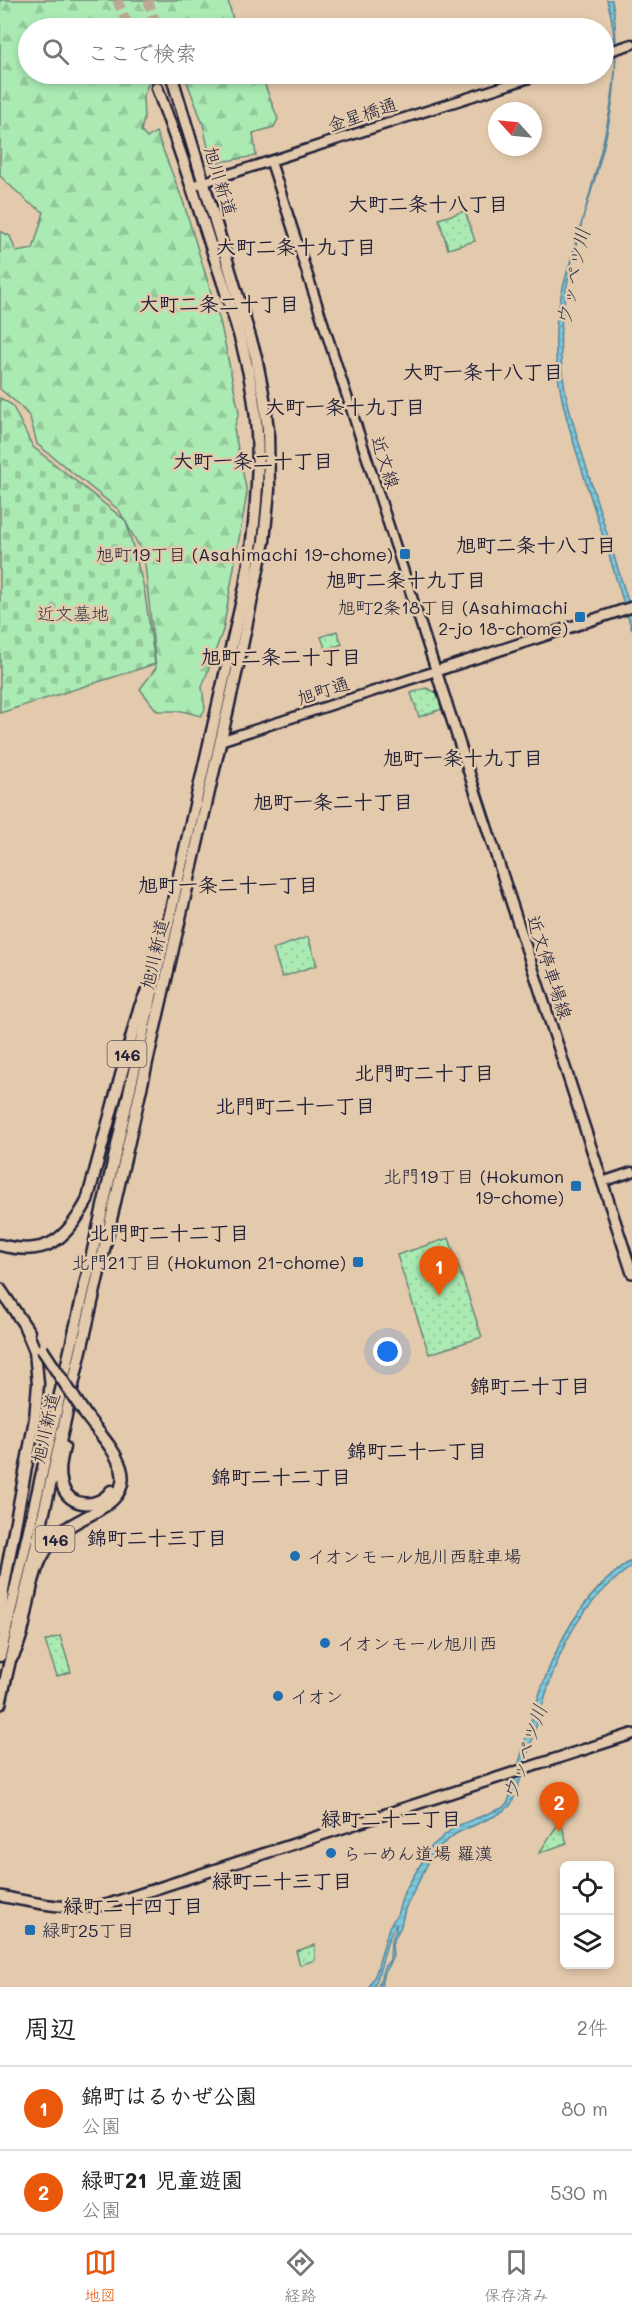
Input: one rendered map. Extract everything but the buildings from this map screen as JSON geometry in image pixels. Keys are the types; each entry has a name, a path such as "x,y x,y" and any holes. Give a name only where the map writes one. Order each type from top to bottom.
{"main road":[{"name":"旭川新道","path":"4,1660 75,1372 255,590 264,541 269,490 268,429 256,357 174,84"},
{"name":"旭川新道","path":"0,1704 4,1660 154,974 245,587 254,537 259,489 257,431 251,383 236,323 192,186 157,88"},
{"path":"436,671 632,607"},
{"name":"近文停車場線","path":"436,671 632,1273"},
{"name":"146","path":"0,1245 26,1249 42,1248 67,1233 76,1221 87,1201 139,1009 154,974"},
{"name":"146","path":"0,1288 38,1350 116,1456 123,1478 120,1488 106,1506 64,1530 47,1549 35,1575 22,1640 4,1660"},
{"name":"146","path":"0,1629 3,1590 35,1419 39,1384 38,1350"},
{"name":"146","path":"75,1372 60,1467 61,1482 65,1492 73,1500 95,1504 109,1494 115,1485 116,1473 105,1443"},
{"path":"0,1896 56,1907 80,1909 109,1904 506,1777 632,1734"}],"street":[{"path":"614,50 632,44"},
{"name":"金星橋通","path":"192,186 511,84"},
{"name":"近文線","path":"271,162 436,671"},
{"name":"旭町通","path":"220,741 436,671"},
{"path":"602,1182 632,1172"}],"green space":[{"path":"0,0 228,0 232,18 18,18 18,84 148,84 143,97 144,119 141,131 147,138 156,132 183,201 221,325 239,412 234,429 247,493 223,630 202,687 205,709 201,716 182,711 157,711 140,689 156,668 144,555 119,510 37,444 30,417 0,389 0,231 10,236 16,252 33,249 44,212 29,203 0,176"},
{"path":"188,84 264,84 278,119 274,127 253,133 256,156 214,163 210,157 203,124"},
{"path":"465,211 475,241 448,249 439,219"},
{"name":"近文墓地","path":"0,398 12,405 33,447 126,521 144,588 155,664 0,713"},
{"path":"337,631 342,644 326,650 321,637"},
{"path":"426,688 437,693 442,709 419,717 411,693"},
{"path":"308,937 317,965 282,977 273,949"},
{"path":"449,1238 482,1337 429,1354 397,1255"},
{"path":"60,1636 71,1672 57,1676 45,1641"},
{"path":"560,1821 567,1843 539,1853"},
{"path":"315,1945 315,1960 300,1965 296,1951"}],"water":[{"path":"607,0 612,0 614,18 611,18"},
{"path":"614,21 616,42 615,58"},
{"path":"614,86 608,128 583,217 607,125"},
{"path":"583,217 567,287 561,328 560,348 564,386 573,423 632,614 632,630 569,427 557,371 558,312 564,282"},
{"name":"ウッペツ川","path":"632,1560 632,1566 608,1585 590,1605 563,1648 545,1696 510,1806 497,1815 457,1833 434,1851 405,1909 401,1926 392,1944 393,1956 383,1976 381,1987 378,1987 384,1967 390,1960 391,1941 396,1925 389,1939 374,1987 369,1987 376,1973 389,1927 397,1915 404,1892 431,1847 454,1827 502,1808 508,1802 537,1701 564,1637 582,1608 604,1582"}],"tunnel":[{"path":"117,0 125,18"},
{"path":"148,0 154,18"},
{"path":"155,84 157,88"}],"place":[{"name":"旭町19丁目 (Asahimachi 19-chome)","path":"405,554"},
{"name":"旭町2条18丁目 (Asahimachi 2-jo 18-chome)","path":"580,617"},
{"name":"北門19丁目 (Hokumon 19-chome)","path":"576,1186"},
{"name":"北門21丁目 (Hokumon 21-chome)","path":"358,1262"},
{"name":"錦町はるかぜ公園","path":"439,1296"},
{"name":"イオンモール旭川西駐車場","path":"295,1556"},
{"name":"イオンモール旭川西","path":"325,1643"},
{"name":"イオン","path":"278,1696"},
{"name":"緑町21 児童遊園","path":"559,1832"},
{"name":"らーめん道場 羅漢","path":"331,1853"},
{"name":"緑町25丁目","path":"30,1930"}],"district":[{"name":"大町二条十八丁目","path":"428,203"},
{"name":"大町二条十九丁目","path":"296,246"},
{"name":"大町二条二十丁目","path":"219,303"},
{"name":"大町一条十八丁目","path":"483,371"},
{"name":"大町一条十九丁目","path":"345,406"},
{"name":"大町一条二十丁目","path":"253,460"},
{"name":"旭町二条十八丁目","path":"536,544"},
{"name":"旭町二条十九丁目","path":"406,579"},
{"name":"旭町二条二十丁目","path":"281,656"},
{"name":"旭町一条十九丁目","path":"463,757"},
{"name":"旭町一条二十丁目","path":"333,801"},
{"name":"旭町一条二十一丁目","path":"228,884"},
{"name":"北門町二十丁目","path":"424,1072"},
{"name":"北門町二十一丁目","path":"295,1105"},
{"name":"北門町二十二丁目","path":"169,1232"},
{"name":"錦町二十丁目","path":"530,1385"},
{"name":"錦町二十一丁目","path":"417,1450"},
{"name":"錦町二十二丁目","path":"281,1476"},
{"name":"錦町二十三丁目","path":"157,1537"},
{"name":"緑町二十二丁目","path":"391,1818"},
{"name":"緑町二十三丁目","path":"282,1880"},
{"name":"緑町二十四丁目","path":"133,1905"}]}
